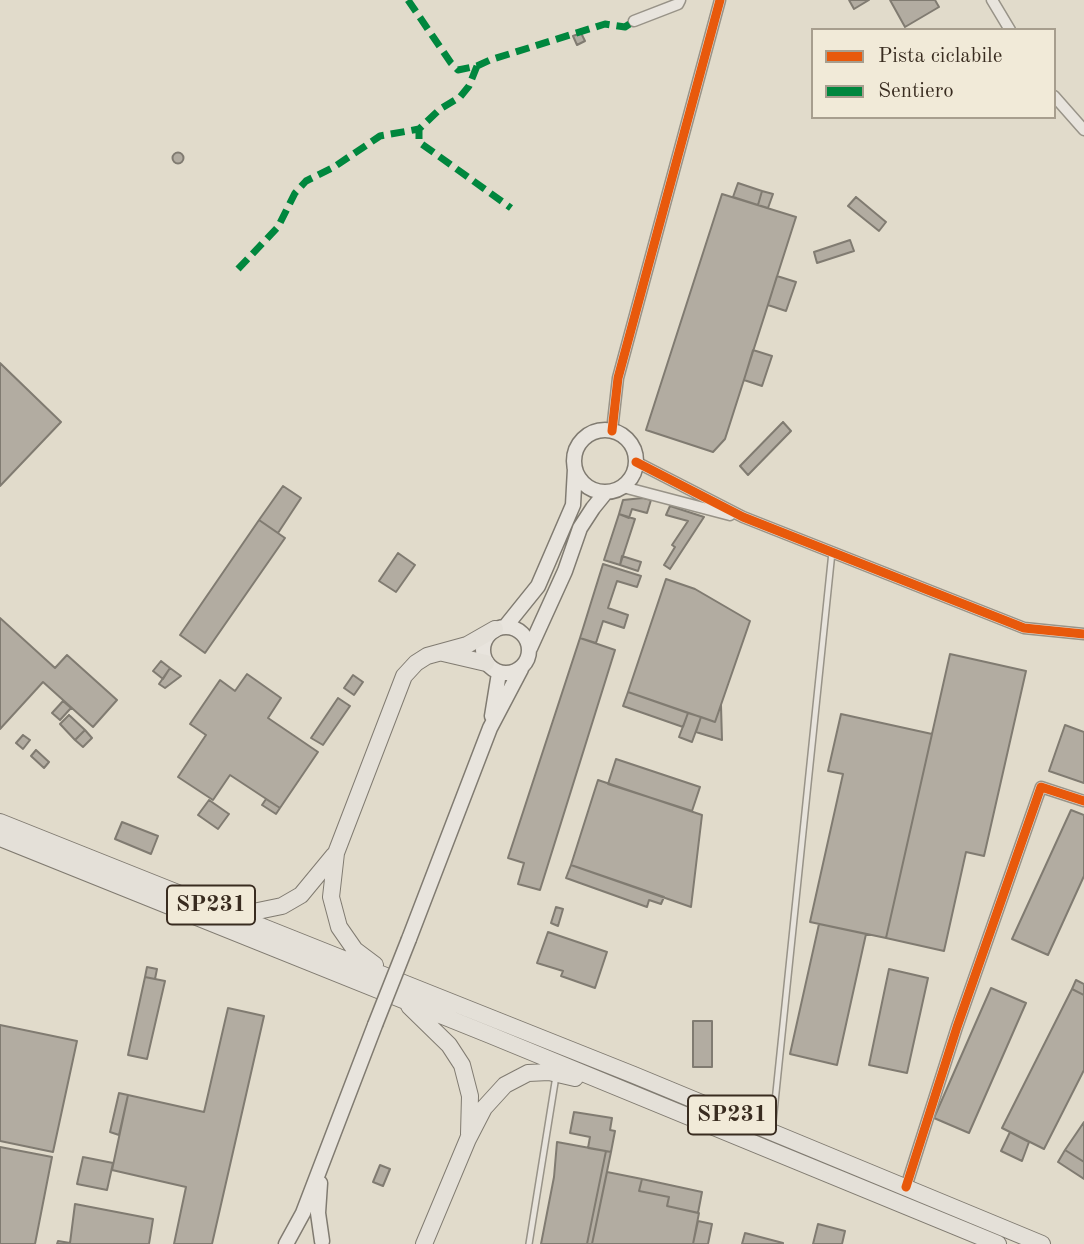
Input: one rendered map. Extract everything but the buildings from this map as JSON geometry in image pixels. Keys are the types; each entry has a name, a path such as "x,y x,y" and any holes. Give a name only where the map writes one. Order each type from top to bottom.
{"main road":[{"path":"490,728 492,668 483,648 485,640 500,628 538,586 573,505 575,470 577,449 591,434 612,431 629,442 636,462 632,476 623,487 606,492 587,486 575,470"},
{"path":"288,1243 320,1170 490,728 526,663 580,528 606,492"},
{"path":"421,990 370,962 355,950 339,926 331,897 336,853 404,676 416,663 427,656 467,645 500,628 522,633 530,648"},
{"path":"441,653 514,673 521,669"},
{"name":"SP231","path":"0,822 772,1132 1042,1244"},
{"name":"SP231","path":"0,838 402,999 999,1244"},
{"path":"199,901 253,912 282,906 301,895 336,853"},
{"path":"402,999 449,1045 461,1065 470,1096 468,1139"},
{"path":"424,1244 468,1139 484,1108 505,1085 528,1073 556,1073 631,1093"},
{"path":"288,1243 305,1236 323,1242 318,1213 320,1170"}],"street":[{"path":"634,21 678,4 680,0"},
{"path":"612,431 618,378 720,0"},
{"path":"992,0 1009,28"},
{"path":"1056,98 1084,130"},
{"path":"636,462 743,517 1024,628 1084,634"},
{"path":"623,487 743,517"},
{"path":"906,1187 957,1027 1041,787 1084,801"}],"lane":[{"path":"772,1132 832,552"},
{"path":"530,1244 556,1073"}],"marked path":[{"path":"408,0 458,70 605,24 625,27 634,21"},
{"path":"477,66 469,86 460,97 440,109 419,129 419,142 511,208"},
{"path":"238,269 278,227 295,193 306,181 334,167 380,136 419,129"}],"cycle path":[{"path":"612,431 618,378 720,0"},
{"path":"636,462 743,517 1024,628 1084,634"},
{"path":"906,1187 957,1027 1041,787 1084,801"}]}
